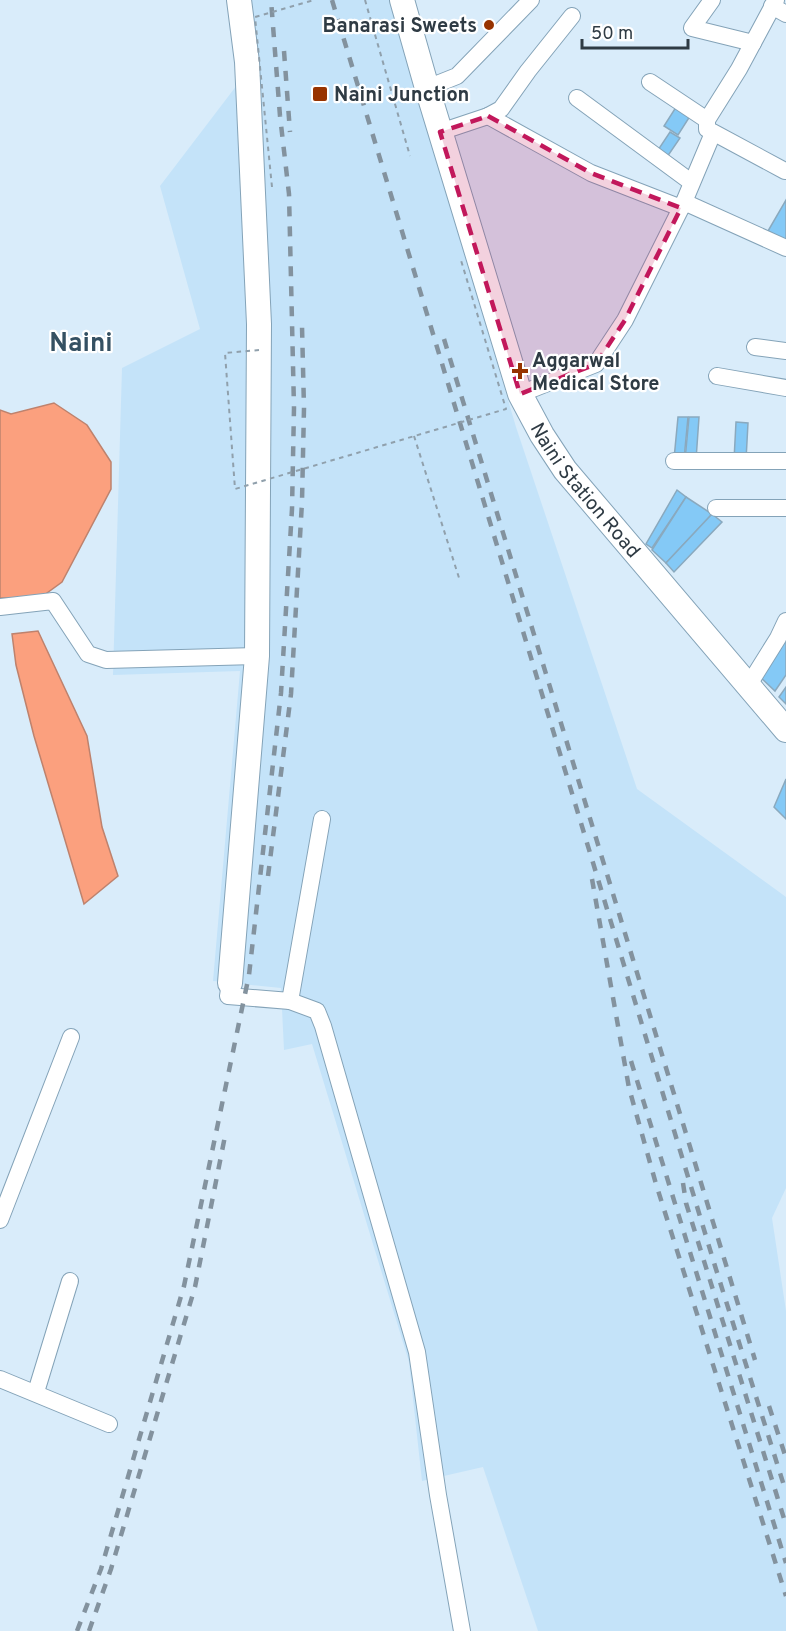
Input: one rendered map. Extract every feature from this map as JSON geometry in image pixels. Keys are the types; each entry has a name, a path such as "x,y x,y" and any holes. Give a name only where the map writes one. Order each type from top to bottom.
{"street":[{"path":"239,0 247,62 259,350 257,656 228,996 290,1001 317,1011 323,1026 417,1352 438,1495 462,1631"},
{"name":"Naini Station Road","path":"402,0 520,394 542,435 565,470 786,730"},
{"path":"427,88 457,76 531,0"},
{"path":"712,0 692,28 753,43"},
{"path":"520,394 596,364 625,321 683,205 710,127 753,43 778,7"},
{"path":"440,132 488,116 501,109 572,16"},
{"path":"650,82 710,127 785,171"},
{"path":"578,98 692,182"},
{"path":"488,116 591,173 683,205 786,248"},
{"path":"755,348 786,351"},
{"path":"717,376 786,388"},
{"path":"674,462 786,462"},
{"path":"716,508 786,508"},
{"path":"0,607 53,601 88,654 106,660 257,656"},
{"path":"748,686 786,621"},
{"path":"290,1001 322,819"},
{"path":"0,1220 71,1037"},
{"path":"36,1392 70,1281"},
{"path":"0,1378 109,1424"}],"path":[{"path":"272,187 255,17 314,0"},
{"path":"365,0 410,156"},
{"path":"259,350 225,353 235,489 506,409 460,257"},
{"path":"414,436 460,581"}],"highlighted area":[{"path":"488,116 591,173 681,208 625,320 596,364 520,394 440,132"}],"shaded area":[{"path":"245,0 389,0 516,427 637,789 786,897 786,1188 772,1218 786,1311 786,1631 538,1631 483,1467 422,1481 409,1362 312,1044 284,1050 281,988 213,981 240,671 113,675 122,368 200,329 160,186 253,64"},
{"path":"54,403 87,425 111,462 111,489 62,582 40,598 0,598 0,410 11,414"},
{"path":"38,631 87,736 102,827 118,876 84,904 34,736 16,665 12,634"}],"building":[{"path":"678,104 692,113 678,135 664,126"},
{"path":"670,132 680,138 665,160 656,153"},
{"path":"786,200 786,241 768,231"},
{"path":"678,417 688,417 684,459 674,459"},
{"path":"689,417 699,417 696,460 685,460"},
{"path":"736,422 748,423 746,460 734,460"},
{"path":"677,490 686,497 652,548 646,544"},
{"path":"686,497 712,514 666,563 652,550"},
{"path":"712,514 722,522 674,572 666,563"},
{"path":"786,638 786,675 775,691 759,676"},
{"path":"786,687 786,704 779,697"},
{"path":"786,779 786,819 774,807"}],"railway":[{"path":"77,1631 101,1569 184,1286 249,975 281,693 292,509 294,408 289,194 271,0"},
{"path":"332,0 715,1266 786,1492"},
{"path":"284,51 290,132"},
{"path":"268,876 291,694 302,502 304,408 302,326"},
{"path":"444,339 755,1360"},
{"path":"592,879 629,1088 656,1184 786,1596"},
{"path":"631,1061 786,1563"},
{"path":"89,1631 111,1569 195,1287 226,1131"},
{"path":"683,1183 686,1203 786,1525"},
{"path":"769,1406 786,1458"}],"place":[{"name":"Banarasi Sweets","path":"489,25"},
{"name":"Naini Junction","path":"320,94"},
{"name":"Aggarwal Medical Store","path":"520,371"}],"district":[{"name":"Naini","path":"81,342"}]}
